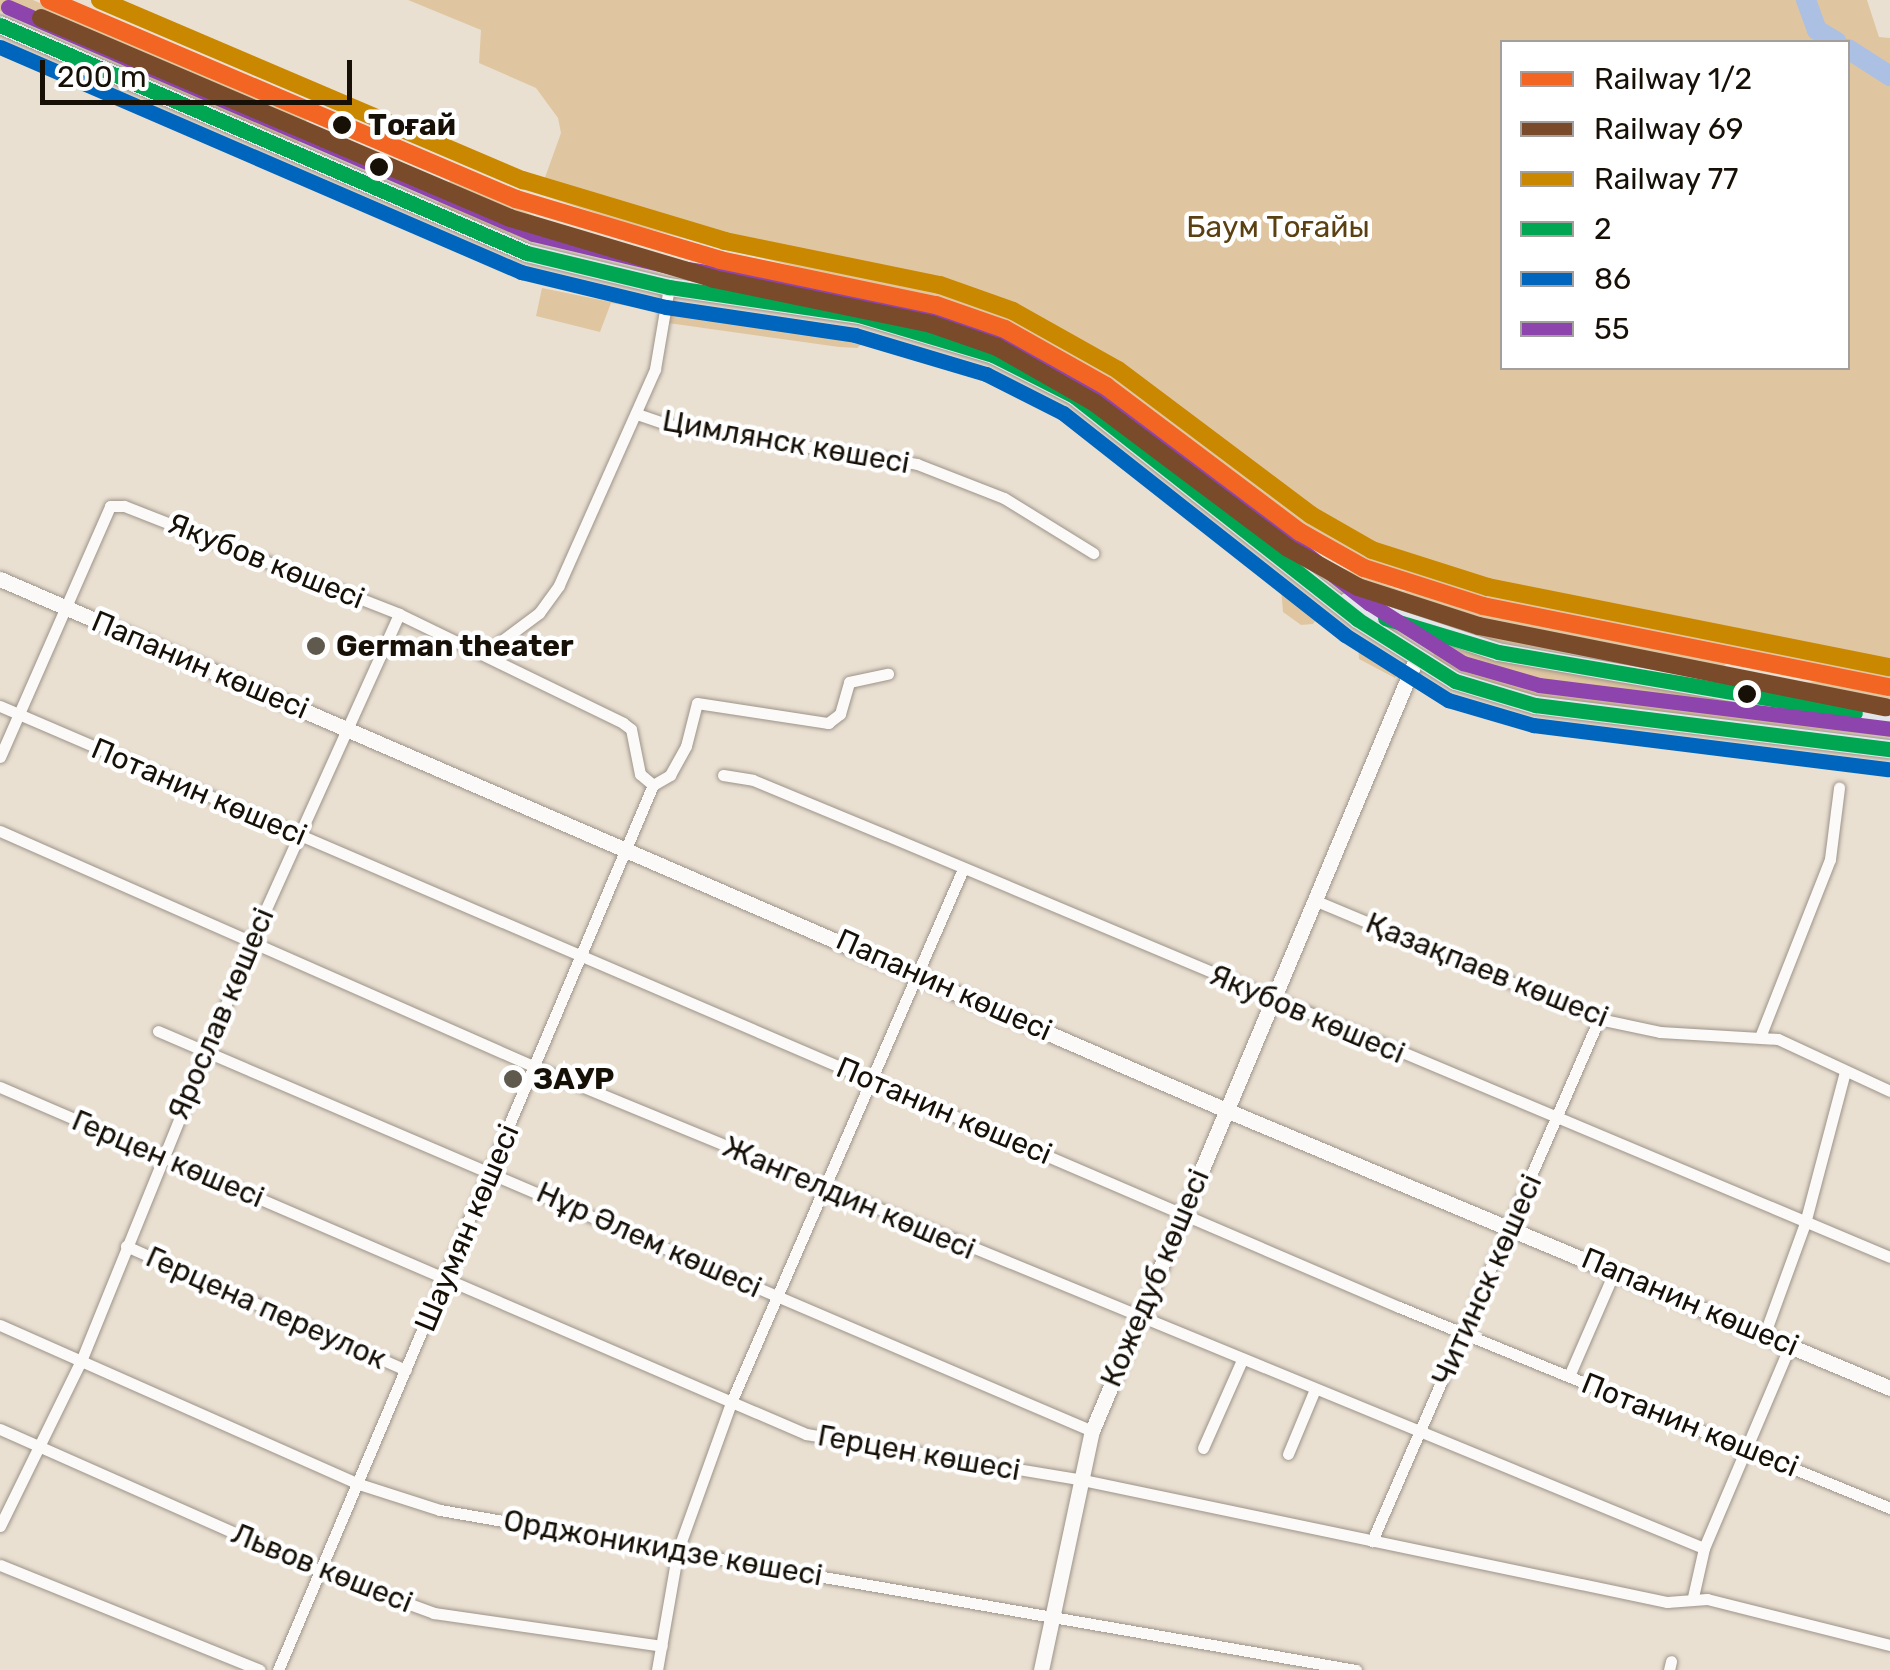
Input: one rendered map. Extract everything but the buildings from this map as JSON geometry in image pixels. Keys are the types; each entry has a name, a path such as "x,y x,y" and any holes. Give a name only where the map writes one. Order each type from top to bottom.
{"main road":[{"path":"0,25 485,239 669,287 859,316 940,336 1041,378 1416,659 1455,681 1534,706 1890,749"},
{"name":"Папанин көшесі","path":"0,580 627,847 1226,1110 1512,1226 1890,1388"},
{"path":"1337,598 1498,652 1890,720"},
{"name":"Кожедуб көшесі","path":"1042,1670 1078,1479 1092,1431 1270,998 1416,659"}],"street":[{"path":"484,654 539,613 559,585 655,369 669,287"},
{"name":"Цимлянск көшесі","path":"637,414 669,425 917,464 1004,498 1093,553"},
{"name":"Якубов көшесі","path":"66,608 110,506 138,510 399,614 631,729 640,774 653,786"},
{"path":"0,757 66,608"},
{"name":"Ярослав көшесі","path":"0,1526 36,1444 80,1361 160,1156 251,942 399,614"},
{"path":"653,786 670,775 686,746 697,704 828,723 840,714 848,682 888,674"},
{"name":"Потанин көшесі","path":"0,706 1182,1213 1890,1508"},
{"name":"Якубов көшесі","path":"723,775 753,780 1890,1258"},
{"name":"Шаумян көшесі","path":"278,1670 653,786"},
{"path":"1760,1037 1830,859 1839,788"},
{"name":"Жангелдин көшесі","path":"0,831 535,1067 822,1188 1704,1548"},
{"path":"657,1670 678,1550 732,1400 772,1296 963,869"},
{"name":"Қазақпаев көшесі","path":"1314,900 1598,1018 1660,1032 1778,1038 1844,1075 1890,1091"},
{"name":"Читинск көшесі","path":"1372,1541 1512,1226 1598,1018"},
{"name":"Нұр Әлем көшесі","path":"158,1031 492,1170 772,1296 1092,1431"},
{"path":"1765,1333 1804,1223 1844,1075"},
{"name":"Герцен көшесі","path":"0,1087 732,1400 847,1445 1078,1479 1666,1602 1693,1598 1890,1645"},
{"name":"Герцена переулок","path":"126,1246 406,1370"},
{"path":"1569,1376 1615,1270"},
{"name":"Орджоникидзе көшесі","path":"0,1325 359,1484 440,1510 1356,1670"},
{"path":"1693,1598 1704,1548 1790,1345"},
{"path":"1204,1448 1242,1360"},
{"path":"1288,1454 1315,1389"},
{"name":"Львов көшесі","path":"0,1429 322,1572 434,1613 662,1646"},
{"path":"0,1565 260,1670"}],"green space":[{"path":"0,0 33,0 307,119 298,145 0,11"},
{"name":"Баум Тоғайы","path":"408,0 1867,0 1879,37 1890,38 1890,683 1530,612 1367,565 1280,511 1098,376 1006,328 942,304 625,223 539,194 561,133 558,118 536,88 479,63 481,30"},
{"path":"451,179 555,225 661,255 659,266 526,240 437,205"},
{"path":"542,288 611,302 613,292 653,298 651,310 611,303 600,332 536,316"},
{"path":"673,305 711,307 712,317 754,325 763,316 872,335 857,348 839,347 668,323"},
{"path":"1315,558 1400,590 1727,663 1713,677 1453,634 1411,616"},
{"path":"1289,585 1322,612 1313,624 1301,625 1283,612 1281,589"},
{"path":"1357,635 1402,668 1395,678 1359,659"},
{"path":"1439,647 1890,729 1890,737 1524,698 1437,661 1432,651"},
{"path":"1828,681 1890,697 1890,712 1785,691 1787,684"}],"waterway":[{"path":"1806,0 1817,30 1834,40"},
{"path":"1850,50 1890,76"}],"rail line":[{"name":"1/2","path":"49,0 516,199 720,260 936,305 1005,329 1106,386 1300,532 1364,568 1483,606 1890,687"},
{"name":"77","path":"100,0 523,180 725,241 940,285 1013,311 1118,370 1311,515 1372,550 1488,587 1890,667"},
{"name":"69","path":"41,18 510,218 714,279 931,324 997,347 1095,403 1288,548 1358,587 1479,626 1886,707"}],"transit line":[{"name":"55","path":"8,7 533,234 673,267 862,295 1000,336 1085,379 1369,603 1463,663 1539,685 1890,729"},
{"name":"2","path":"0,25 527,253 669,287 859,315 993,355 1074,396 1357,619 1455,681 1535,705 1890,749"},
{"name":"86","path":"0,47 521,272 666,307 855,335 986,374 1063,413 1345,635 1448,700 1533,725 1888,769"},
{"name":"2","path":"1385,618 1498,652 1855,713"}],"place":[{"name":"Тоғай","path":"342,125"},
{"name":"German theater","path":"316,646"},
{"name":"ЗАУР","path":"513,1079"}]}
